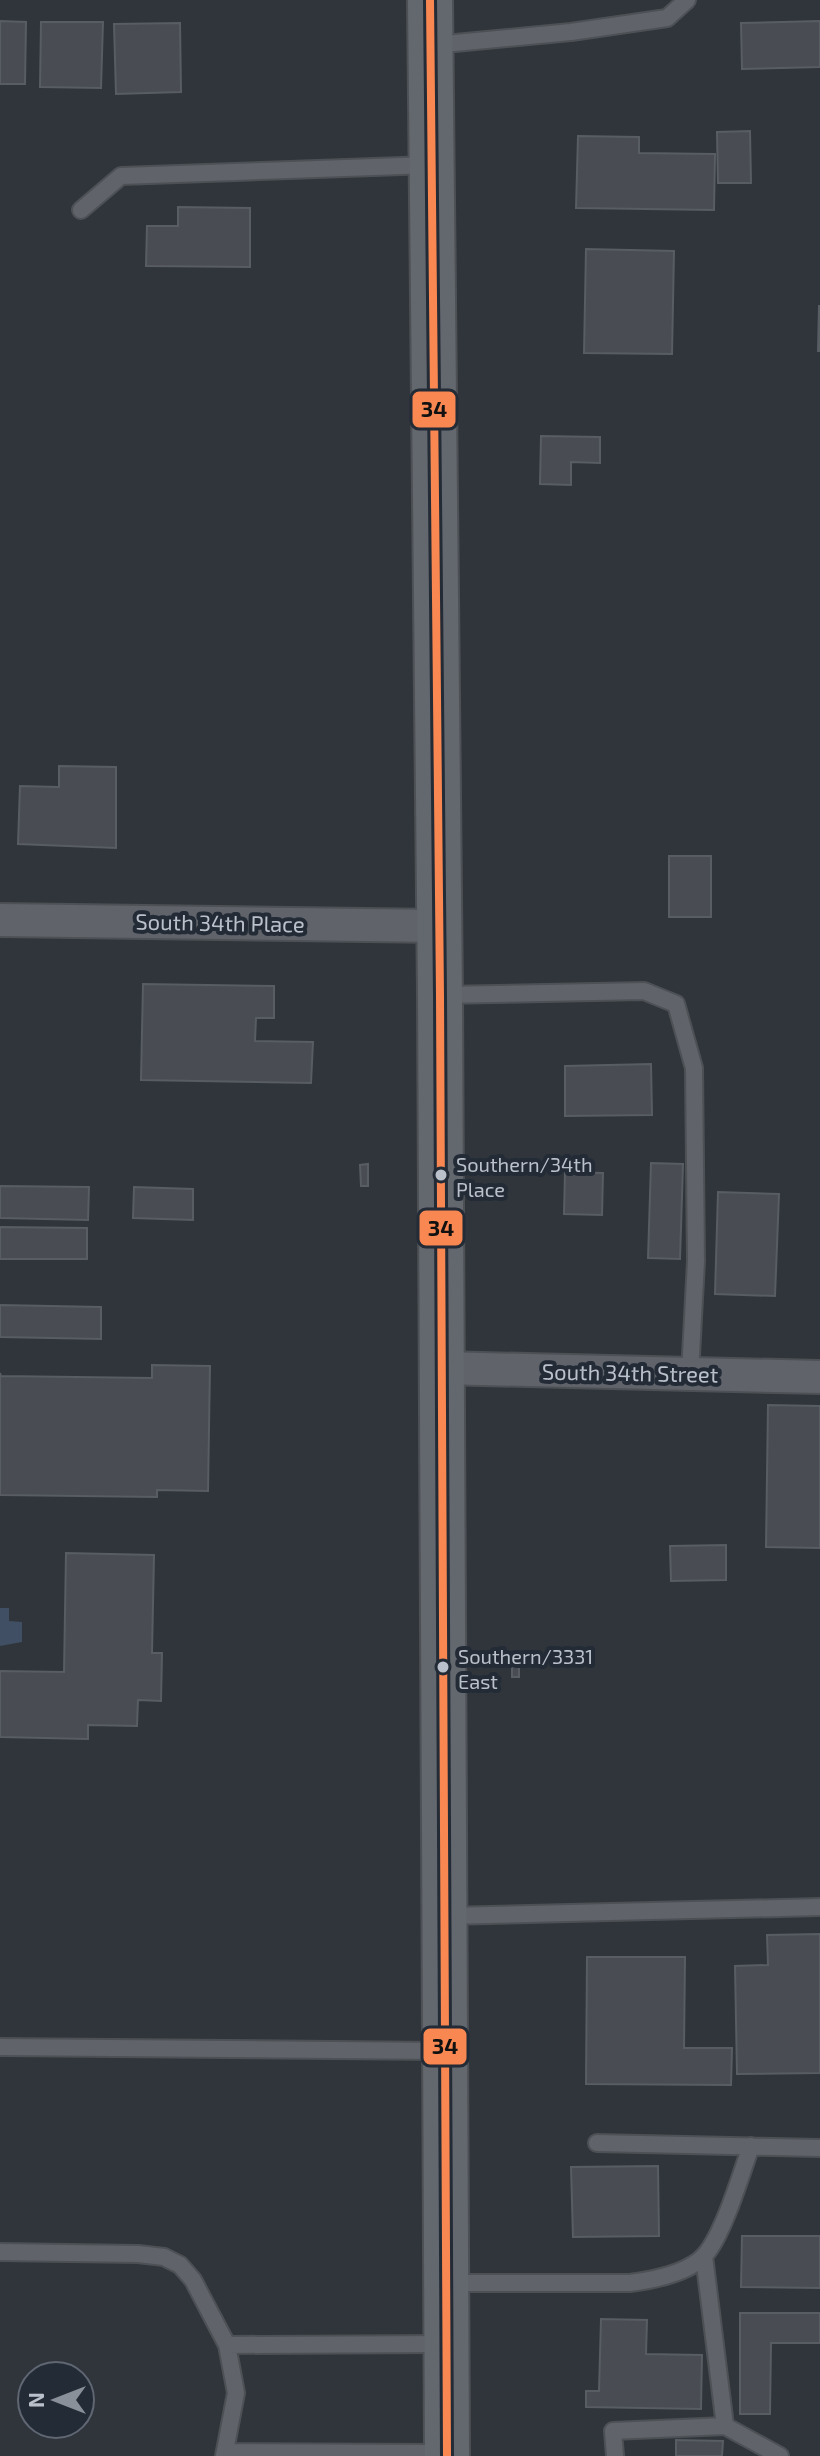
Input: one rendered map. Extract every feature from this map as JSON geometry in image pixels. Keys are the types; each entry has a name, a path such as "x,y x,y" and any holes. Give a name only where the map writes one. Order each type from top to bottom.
{"main road":[{"path":"430,0 440,995 447,2455"}],"street":[{"name":"South 34th Place","path":"0,920 439,926"},
{"name":"South 34th Street","path":"441,1368 820,1377"}],"lane":[{"path":"430,45 571,32 667,18 687,0"},
{"path":"81,210 121,176 431,165"},
{"path":"440,995 644,991 676,1004 694,1068 696,1261 690,1374"},
{"path":"445,1916 820,1907"},
{"path":"0,2047 446,2051"},
{"path":"597,2143 820,2148"},
{"path":"447,2283 630,2283 675,2273 704,2256 733,2199 751,2146"},
{"path":"0,2252 138,2254 164,2257 180,2265 193,2280 227,2345 236,2393 225,2454 447,2455"},
{"path":"704,2256 725,2426"},
{"path":"227,2345 447,2344"},
{"path":"615,2456 613,2431 725,2426 780,2456"}],"water":[{"path":"0,1608 9,1608 9,1621 22,1622 22,1642 0,1646"}],"building":[{"path":"0,21 26,22 25,84 0,84"},
{"path":"820,21 820,67 742,69 741,23"},
{"path":"41,22 103,22 101,88 40,87"},
{"path":"180,23 181,92 116,94 114,24"},
{"path":"750,131 751,183 718,183 717,132"},
{"path":"578,136 639,137 639,153 715,154 714,210 576,208"},
{"path":"178,207 250,208 250,267 146,266 147,226 178,226"},
{"path":"586,249 674,251 672,354 584,353"},
{"path":"819,306 820,351 818,351"},
{"path":"541,436 600,437 600,463 571,462 571,485 540,484"},
{"path":"59,766 116,767 116,848 18,844 20,786 59,787"},
{"path":"669,856 711,856 711,917 669,917"},
{"path":"143,984 274,986 274,1018 256,1018 255,1041 313,1042 311,1083 141,1080"},
{"path":"651,1064 652,1115 565,1116 565,1066"},
{"path":"651,1163 683,1164 680,1259 648,1258"},
{"path":"368,1164 368,1186 361,1186 360,1165"},
{"path":"565,1172 603,1173 602,1215 564,1214"},
{"path":"0,1186 89,1187 88,1220 0,1218"},
{"path":"134,1187 193,1189 193,1220 133,1218"},
{"path":"718,1192 779,1194 775,1296 715,1294"},
{"path":"0,1227 87,1228 87,1259 0,1259"},
{"path":"0,1305 101,1307 101,1339 0,1337"},
{"path":"152,1365 210,1366 208,1491 157,1490 157,1497 0,1495 0,1373 1,1376 152,1378"},
{"path":"768,1405 820,1406 820,1548 766,1547"},
{"path":"726,1545 726,1580 671,1581 670,1546"},
{"path":"66,1553 154,1555 152,1653 162,1653 161,1701 138,1700 137,1726 88,1725 88,1739 0,1737 0,1671 64,1672"},
{"path":"512,1657 519,1657 519,1677 512,1677"},
{"path":"820,1934 820,2073 737,2074 735,1966 768,1965 767,1935"},
{"path":"587,1957 685,1957 684,2048 732,2048 731,2085 586,2084"},
{"path":"658,2166 659,2236 573,2237 571,2167"},
{"path":"742,2236 820,2236 820,2288 741,2287"},
{"path":"740,2313 820,2313 820,2343 771,2343 770,2414 740,2414"},
{"path":"601,2319 647,2320 646,2354 702,2355 701,2409 586,2407 586,2391 599,2391"},
{"path":"676,2440 723,2441 722,2456 676,2456"}],"transit line":[{"name":"34","path":"430,0 440,995 447,2456"}],"place":[{"name":"Southern/34th Place","path":"441,1175"},
{"name":"Southern/3331 East","path":"443,1667"}]}
